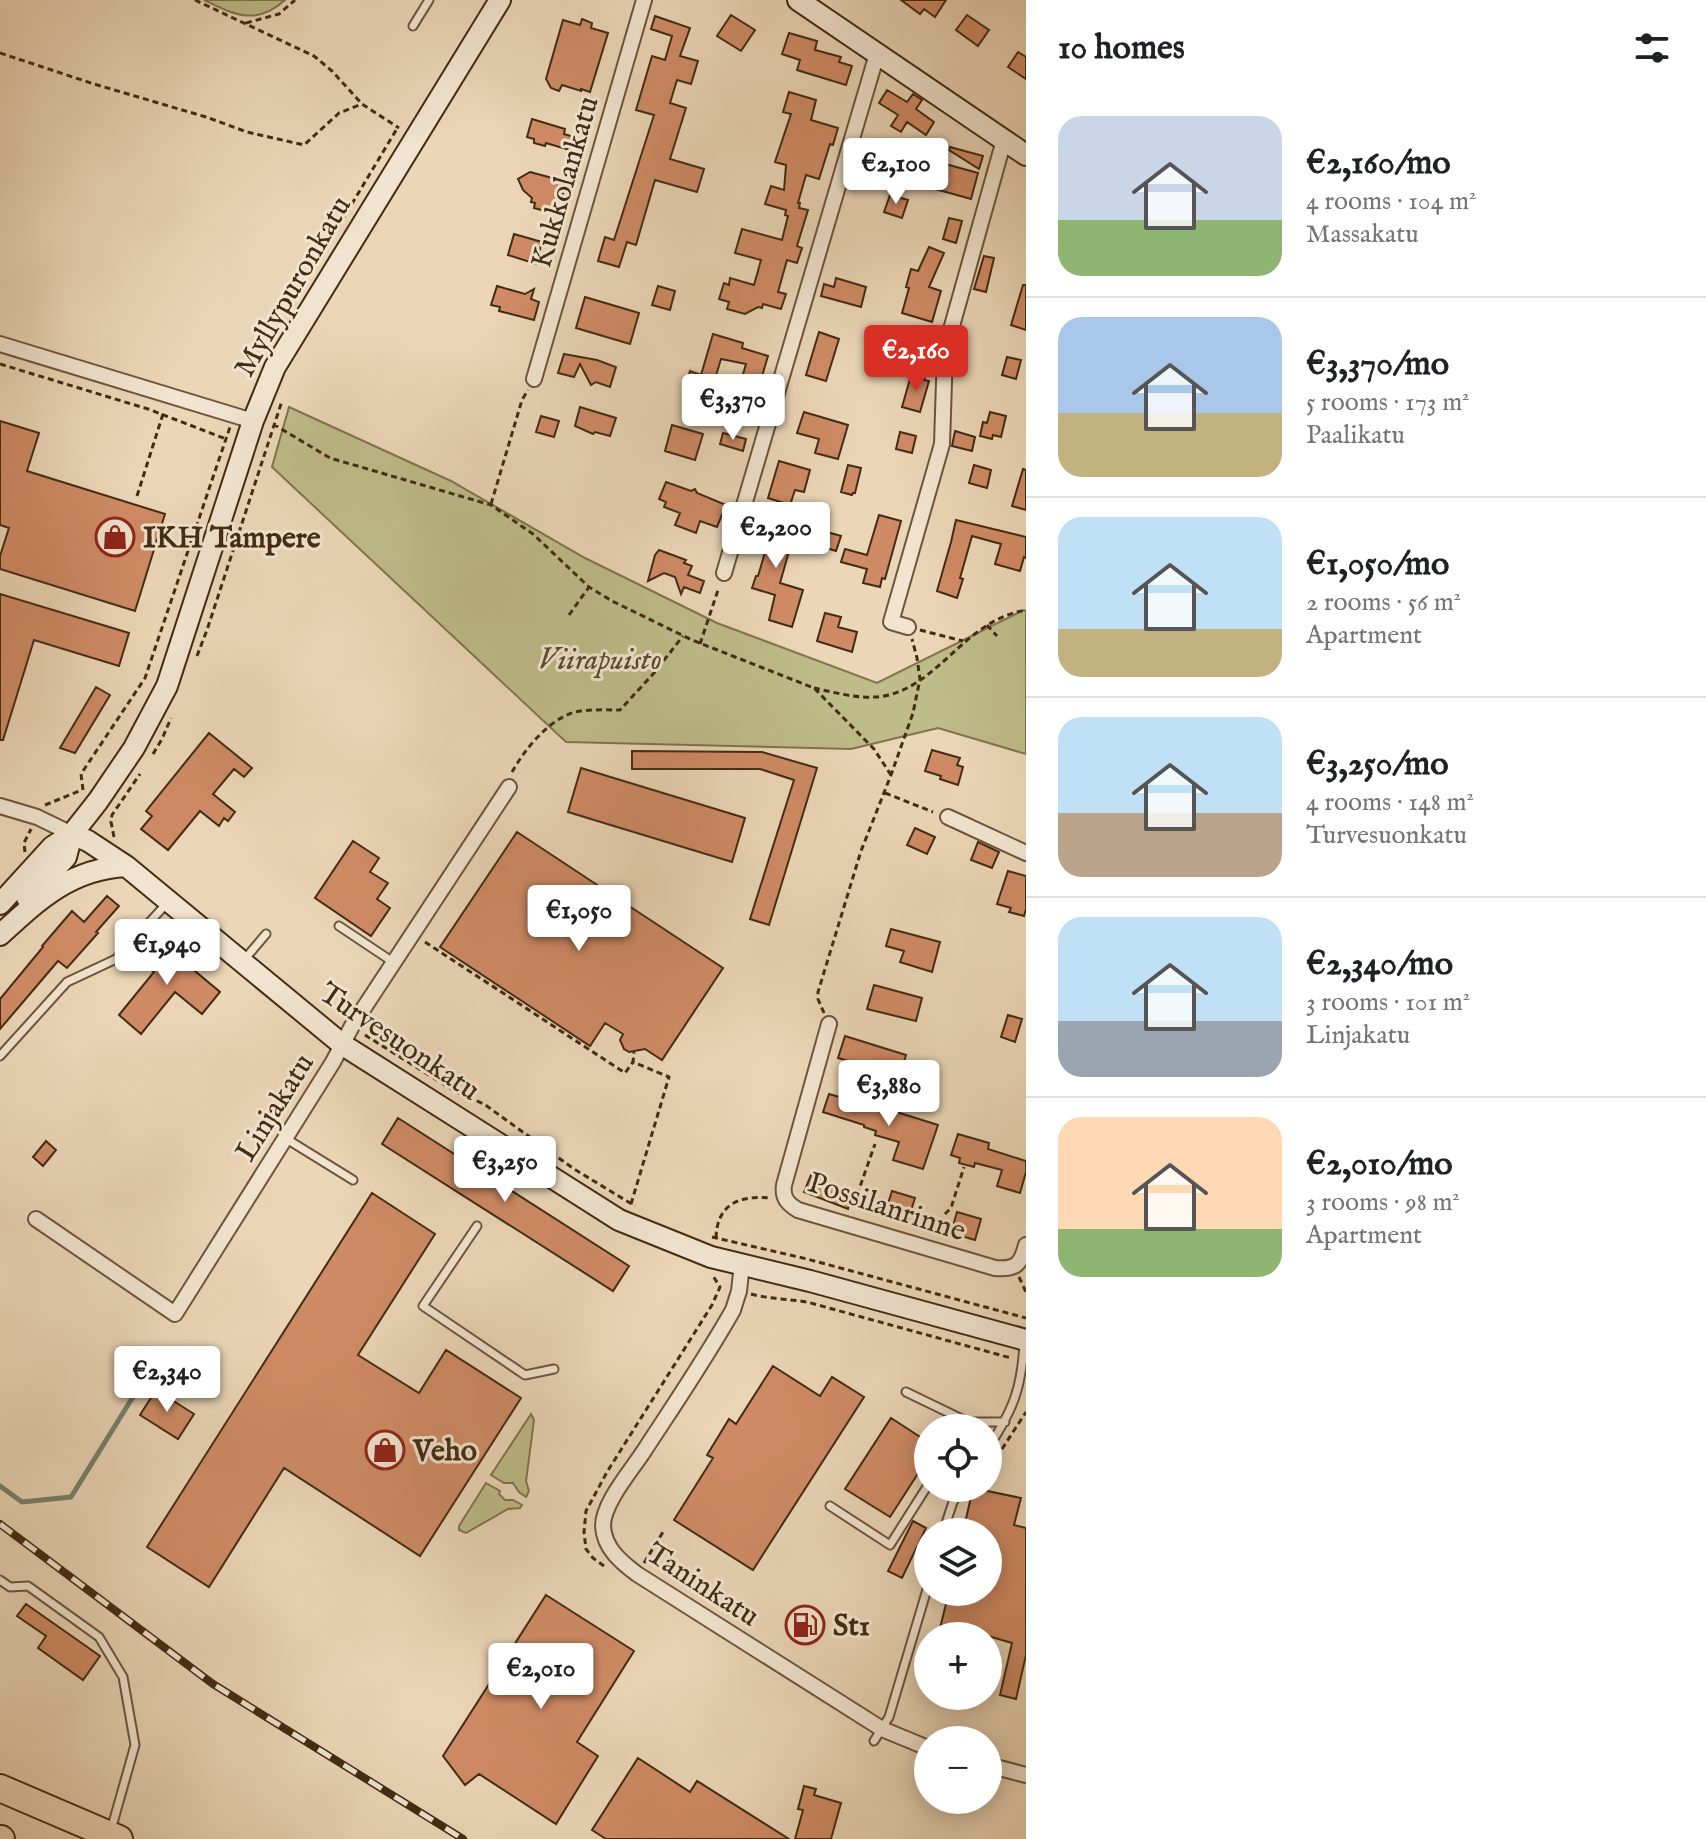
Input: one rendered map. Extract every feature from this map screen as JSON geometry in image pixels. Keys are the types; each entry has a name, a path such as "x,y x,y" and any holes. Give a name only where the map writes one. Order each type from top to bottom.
{"highway":[{"path":"0,1788 114,1838"}],"main road":[{"name":"Myllypuronkatu","path":"0,904 52,847 72,834 134,748 167,686 245,445 263,423 264,390 282,355 500,0"},
{"path":"798,0 1026,155"},
{"name":"Myllypuronkatu","path":"0,926 66,857 72,834"},
{"name":"Turvesuonkatu","path":"72,834 126,866 242,961 348,1036 619,1220 714,1247 742,1264 1025,1340"},
{"path":"0,935 65,882 100,869 126,866"}],"street":[{"name":"Kukkolankatu","path":"534,379 644,0"},
{"path":"724,573 877,54"},
{"path":"908,627 891,622 942,444 945,351 1004,140"},
{"path":"0,344 263,423"},
{"name":"Linjakatu","path":"36,1219 175,1314 393,962 509,787"},
{"name":"Turvesuonkatu","path":"0,806 37,817 72,834"},
{"path":"948,817 1026,853"},
{"name":"Possilanrinne","path":"829,1024 782,1193 786,1201 798,1210 995,1268 1011,1267 1022,1260 1026,1245"},
{"name":"Taninkatu","path":"742,1264 733,1310 607,1510 603,1523 609,1546 637,1574 878,1735 914,1744"},
{"path":"1002,1769 1026,1775"}],"lane":[{"path":"413,26 429,0"},
{"path":"0,1056 67,982 116,959 170,901"},
{"path":"339,926 393,962"},
{"path":"242,961 266,934"},
{"path":"285,1138 353,1180"},
{"path":"477,1226 423,1306 525,1375 554,1369"},
{"path":"1002,1427 1017,1391 1025,1340"},
{"path":"906,1392 946,1414"},
{"path":"830,1506 890,1545 917,1502"},
{"path":"0,1580 10,1587 28,1586 99,1637 123,1677 135,1745 114,1838"},
{"path":"878,1735 889,1717 922,1606"}],"path":[{"path":"195,0 314,56 362,104 415,138"},
{"path":"246,23 279,14 295,0"},
{"path":"0,53 247,132 304,145 339,113 362,104"},
{"path":"0,364 163,414 245,445"},
{"path":"491,505 522,400 534,379"},
{"path":"197,656 207,630 263,423 284,396"},
{"path":"137,496 163,414"},
{"path":"263,423 330,458 491,505 533,534 589,587 628,610 700,644 814,688 852,696 888,695 920,679 987,625 1026,610"},
{"path":"700,644 724,573"},
{"path":"569,615 589,587"},
{"path":"987,625 997,636"},
{"path":"908,627 964,641"},
{"path":"829,1024 818,992 861,851 913,713 920,679 908,627"},
{"path":"509,787 512,771 546,730 578,711 620,710 683,636"},
{"path":"814,688 874,749 891,775"},
{"path":"115,838 112,815 162,739 175,710"},
{"path":"885,793 948,817"},
{"path":"412,934 625,1073 633,1062 634,1052"},
{"path":"348,1036 484,1104 574,1169 642,1210"},
{"path":"631,1204 669,1077 633,1062"},
{"path":"857,1195 875,1144"},
{"path":"945,1214 951,1208 964,1167"},
{"path":"786,1201 751,1198 729,1205 719,1216 710,1265 720,1287 762,1297 807,1302 1023,1361"},
{"path":"707,1236 714,1247"},
{"path":"714,1247 807,1259 1026,1318"},
{"path":"605,1566 586,1549 586,1511 607,1472 702,1324 720,1287"},
{"path":"637,1574 663,1532"}],"green space":[{"path":"204,0 285,0 264,13 245,15"},
{"name":"Viirapuisto","path":"289,407 451,481 585,558 717,623 877,683 1024,610 1026,754 938,728 851,749 566,742 272,467"},
{"path":"531,1414 534,1420 526,1497 513,1483 504,1483 491,1475"},
{"path":"486,1483 500,1491 505,1500 522,1505 508,1509 466,1533 459,1530 459,1526"}],"building":[{"path":"901,0 946,0 935,17 924,9 920,14"},
{"path":"731,15 755,30 741,51 717,36"},
{"path":"967,15 989,30 978,46 956,30"},
{"path":"655,16 690,28 680,56 698,61 691,84 677,80 670,103 686,108 670,159 704,169 697,192 655,180 636,245 627,242 619,267 598,261 605,237 614,240 654,115 636,110 652,56 665,60 672,36 651,29"},
{"path":"582,19 592,23 591,28 608,33 590,92 562,85 559,91 551,88 546,79 563,20 580,25"},
{"path":"789,33 817,41 815,50 841,57 839,62 852,66 846,85 797,70 800,60 782,54"},
{"path":"1018,52 1026,57 1026,79 1008,67"},
{"path":"887,90 907,102 913,94 922,100 916,109 934,122 926,135 907,122 901,132 891,126 898,115 879,103"},
{"path":"789,92 816,100 811,120 838,128 819,179 806,175 798,203 799,208 808,210 797,246 802,248 797,263 787,260 778,292 786,294 781,309 763,304 762,308 745,314 727,309 729,302 719,299 724,283 729,285 730,278 754,285 761,260 735,253 742,229 782,240 788,216 785,215 786,210 765,204 771,186 784,190 786,165 775,162 791,114 783,112"},
{"path":"532,119 565,129 564,134 577,138 573,151 546,143 545,146 534,143 534,139 527,137"},
{"path":"950,147 983,156 979,169 949,150"},
{"path":"904,152 920,156 918,164 933,170 930,179 888,166 891,154 902,158"},
{"path":"942,163 978,173 971,199 935,189"},
{"path":"530,172 567,182 562,196 557,195 552,213 534,208 532,198 523,190 518,179"},
{"path":"890,195 908,200 902,218 884,212"},
{"path":"949,218 962,221 956,243 943,239"},
{"path":"514,234 542,242 536,264 508,255"},
{"path":"929,247 944,253 929,287 941,291 932,322 902,313 911,269 918,271"},
{"path":"984,256 994,258 986,292 974,289"},
{"path":"836,278 866,287 861,307 821,296 824,284 834,287"},
{"path":"1023,285 1026,285 1026,330 1011,325"},
{"path":"497,286 525,294 534,289 531,299 539,302 534,320 499,311 500,307 491,305"},
{"path":"658,286 675,291 670,310 652,305"},
{"path":"585,297 639,313 630,344 576,328"},
{"path":"819,332 839,339 826,381 806,375"},
{"path":"713,334 743,343 742,348 768,356 754,403 736,398 746,364 721,359 710,395 685,388 690,371 701,375"},
{"path":"878,350 903,357 899,373 874,366"},
{"path":"564,354 616,367 610,387 596,382 591,385 580,364 574,377 558,373"},
{"path":"1007,357 1021,360 1016,379 1002,375"},
{"path":"912,372 925,376 924,380 929,381 920,412 902,407"},
{"path":"580,407 616,418 610,436 593,434 575,426"},
{"path":"804,412 848,425 838,459 815,453 819,439 797,433"},
{"path":"990,412 1006,416 1001,437 993,435 992,439 980,436 983,422 987,423"},
{"path":"541,416 559,421 554,437 536,432"},
{"path":"0,421 39,433 27,471 165,514 135,611 0,569 0,556 9,528 0,525"},
{"path":"672,425 703,434 695,460 665,451"},
{"path":"955,431 975,437 972,451 952,446"},
{"path":"900,432 916,436 912,453 896,449"},
{"path":"723,433 746,439 743,451 720,444"},
{"path":"779,461 810,470 804,492 795,490 790,505 768,498"},
{"path":"848,465 861,468 852,495 841,492"},
{"path":"974,465 991,470 987,488 969,483"},
{"path":"1023,469 1026,470 1026,510 1012,506"},
{"path":"666,482 691,491 695,489 697,493 726,505 717,527 700,521 696,533 675,525 680,513 664,507 666,502 659,499"},
{"path":"879,515 901,521 880,587 863,583 867,569 841,562 845,549 867,555"},
{"path":"757,519 795,530 780,583 803,590 792,627 769,620 775,595 752,588 766,549 750,544"},
{"path":"956,520 1026,537 1026,558 1020,571 995,564 1001,544 972,536 957,598 937,591"},
{"path":"827,532 841,536 836,551 823,547"},
{"path":"659,550 686,560 684,563 692,566 688,575 704,581 700,593 684,587 681,594 675,577 664,573 648,581"},
{"path":"0,594 129,633 119,666 34,640 3,740 0,740"},
{"path":"825,613 841,617 838,627 857,632 852,652 817,641"},
{"path":"96,687 110,695 75,753 60,748"},
{"path":"209,733 252,768 244,777 234,769 213,794 235,812 228,821 224,818 219,826 200,811 168,850 141,829 152,816 146,811"},
{"path":"932,750 960,758 957,765 963,767 958,785 925,771"},
{"path":"632,751 762,752 817,768 769,925 750,919 794,780 760,769 632,769"},
{"path":"581,768 745,818 732,862 568,812"},
{"path":"915,828 935,837 927,854 907,845"},
{"path":"517,832 723,968 662,1060 645,1049 629,1052 624,1049 620,1040 623,1034 605,1023 590,1046 440,947"},
{"path":"353,841 379,858 370,872 388,883 377,899 390,908 371,936 315,898"},
{"path":"978,842 999,852 992,868 971,860"},
{"path":"1008,871 1026,876 1024,916 1009,912 1011,908 997,904"},
{"path":"107,896 119,906 98,933 67,968 58,961 0,1029 0,999 42,946 72,911 84,922"},
{"path":"891,929 940,942 932,972 900,962 904,951 886,946"},
{"path":"156,940 170,952 173,948 220,992 202,1014 175,992 141,1034 119,1015 154,972 139,960"},
{"path":"874,985 922,998 916,1021 867,1009"},
{"path":"1008,1015 1022,1019 1015,1042 1001,1037"},
{"path":"845,1036 906,1055 899,1078 889,1076 888,1081 864,1074 866,1066 838,1058"},
{"path":"829,1094 938,1125 923,1169 893,1160 899,1142 875,1135 876,1131 864,1125 823,1112"},
{"path":"398,1118 629,1266 613,1291 382,1144"},
{"path":"958,1134 989,1143 988,1149 1026,1161 1020,1193 997,1186 1002,1170 975,1163 974,1167 959,1163 960,1158 951,1155"},
{"path":"46,1141 56,1150 43,1166 33,1157"},
{"path":"811,1175 831,1183 830,1187 853,1194 848,1209 804,1192"},
{"path":"892,1191 915,1198 908,1220 885,1213"},
{"path":"372,1193 435,1234 358,1355 419,1393 446,1350 521,1398 420,1556 284,1468 209,1587 147,1547"},
{"path":"957,1212 981,1219 975,1240 951,1233"},
{"path":"773,1366 820,1396 832,1377 864,1397 753,1570 674,1520 713,1458 707,1455 729,1419 736,1424"},
{"path":"156,1390 194,1414 178,1439 140,1415"},
{"path":"891,1418 914,1433 914,1480 890,1517 845,1489"},
{"path":"1002,1494 1021,1498 1014,1525 1026,1528 1026,1655 1016,1699 1002,1696 1012,1643 1002,1640 1002,1622 942,1622 946,1606 1002,1606 1002,1518 966,1518 970,1502 1002,1502"},
{"path":"913,1521 914,1553 902,1578 888,1571"},
{"path":"546,1595 634,1651 577,1742 598,1756 556,1824 479,1774 465,1785 443,1756"},
{"path":"26,1604 100,1656 83,1680 38,1648 46,1636 17,1616"},
{"path":"802,1612 816,1622 806,1636 792,1626"},
{"path":"638,1758 690,1792 697,1781 789,1839 606,1839 592,1830"},
{"path":"804,1786 816,1789 814,1795 841,1803 831,1839 795,1839 803,1810 798,1809"}],"waterway":[{"path":"0,1486 22,1502 71,1497 144,1379"}],"railway":[{"path":"0,1524 213,1684 463,1839"}],"place":[{"name":"IKH Tampere","path":"115,537"},
{"name":"Veho","path":"385,1450"},
{"name":"St1","path":"805,1625"}]}
